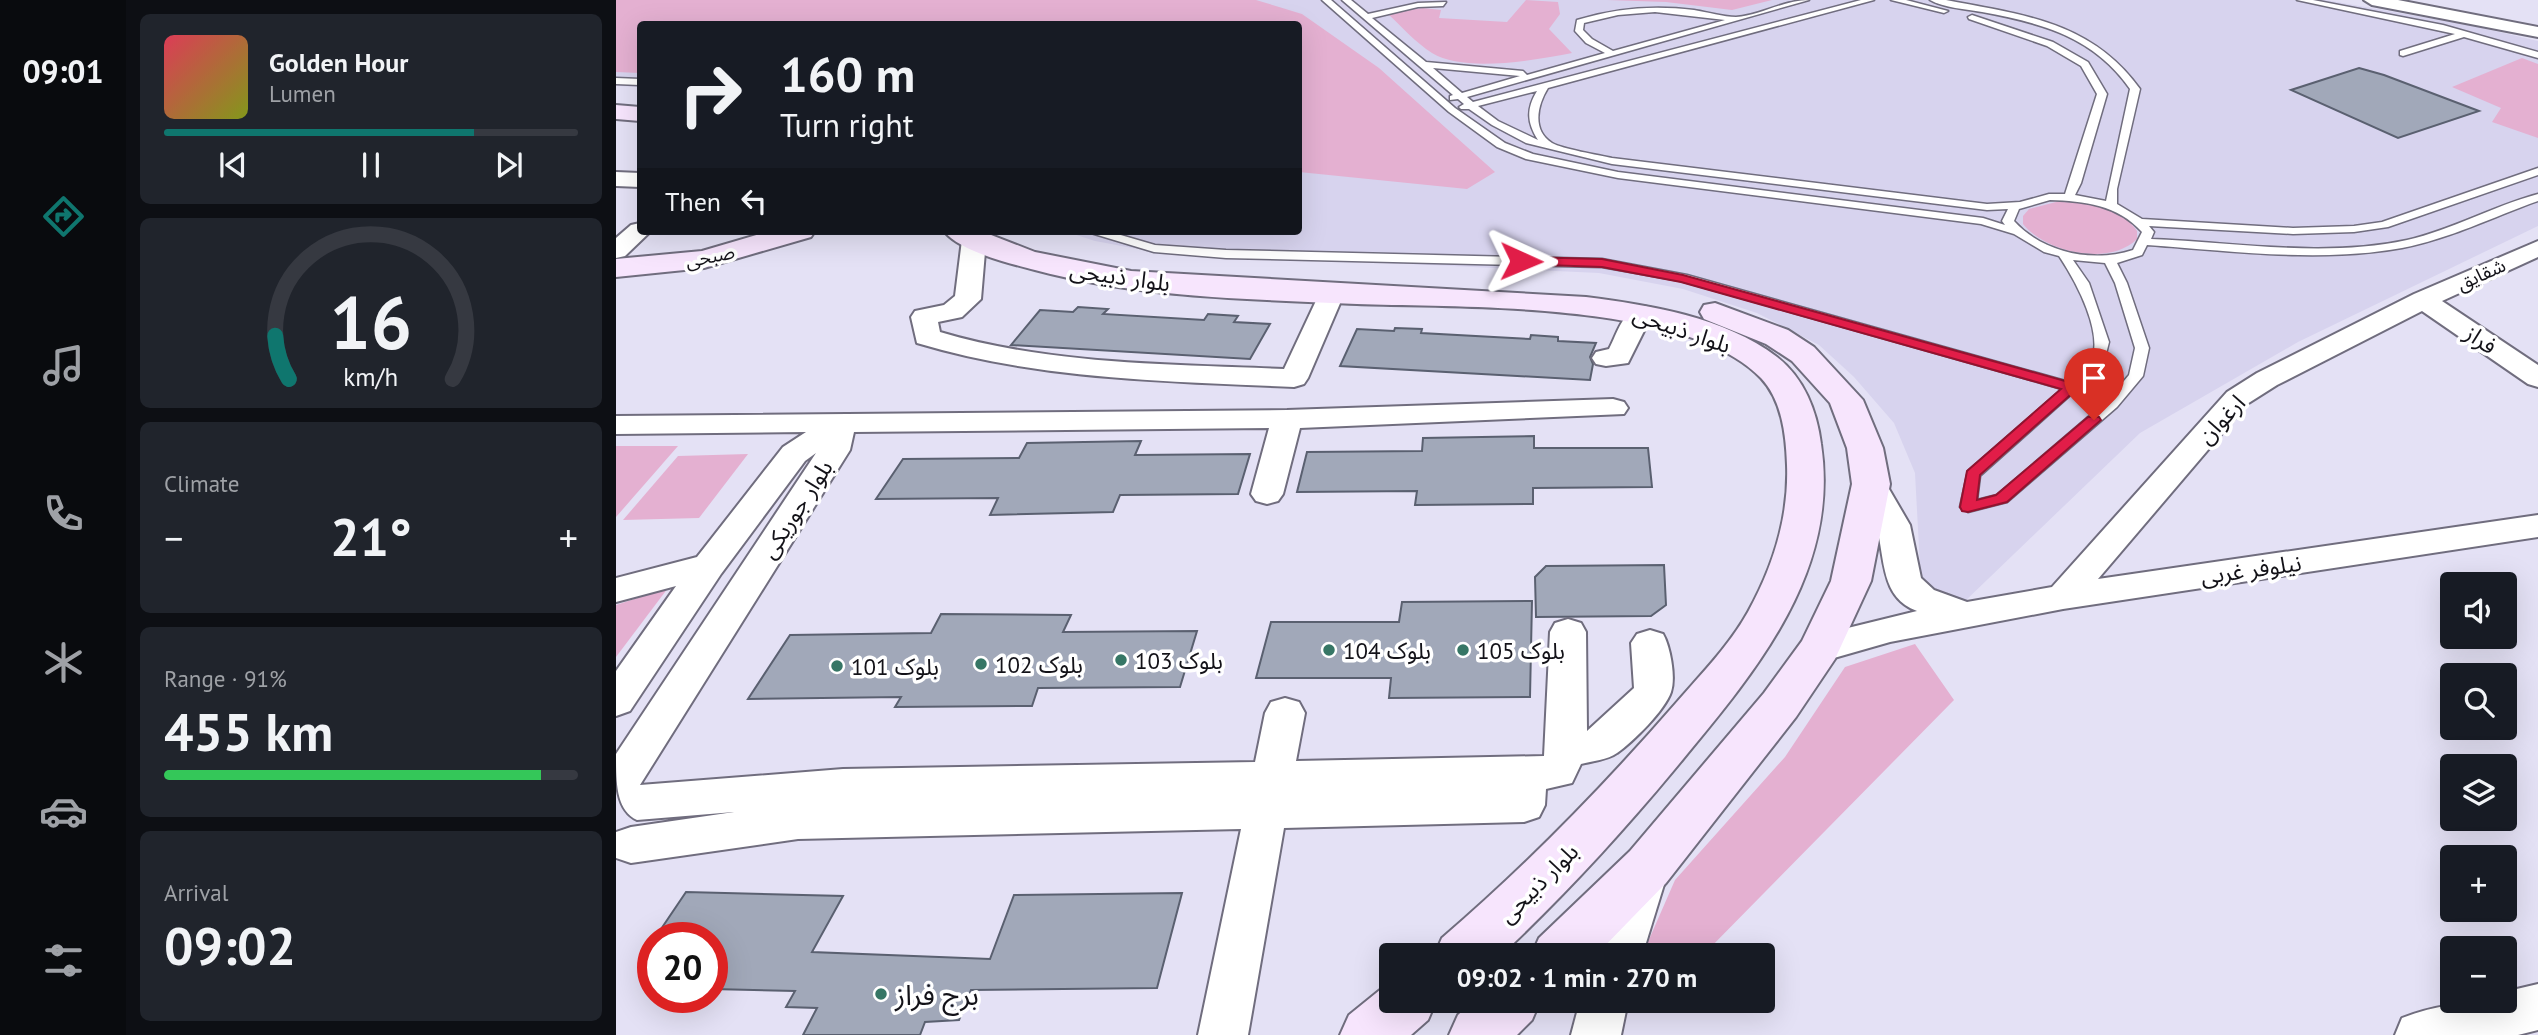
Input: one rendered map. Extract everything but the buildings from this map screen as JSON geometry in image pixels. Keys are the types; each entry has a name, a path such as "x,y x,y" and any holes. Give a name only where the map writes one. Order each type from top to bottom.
{"main road":[{"path":"616,99 637,100"},
{"path":"616,112 637,114"},
{"name":"صبحی","path":"616,268 704,259 787,235"},
{"name":"بلوار ذبیحی","path":"966,235 1038,262 1093,275 1178,284 1331,294 1598,305 1643,314 1723,340 1772,369 1786,386 1795,407 1806,458 1807,500 1790,567 1763,623 1632,790 1474,943"},
{"name":"بلوار ذبیحی","path":"1038,235 1112,258 1197,270 1536,281 1608,287 1678,300 1742,321 1777,337 1803,354 1829,378 1851,412 1865,448 1871,484 1851,581 1820,648 1780,705 1648,867 1572,943"},
{"path":"1369,1035 1394,1013"},
{"path":"1478,1035 1501,1013"}],"street":[{"path":"2372,0 2538,32"},
{"path":"2436,0 2538,20"},
{"path":"616,179 637,180"},
{"path":"616,251 637,233"},
{"path":"966,235 968,299 953,311 925,317 927,337 961,349 1081,366 1294,378 1331,294"},
{"name":"شقایق","path":"2423,300 2538,248"},
{"name":"فراز","path":"2423,300 2533,370"},
{"name":"ارغوان","path":"2063,597 2237,398 2267,379 2423,300"},
{"path":"1606,358 1618,357 1625,349 1629,327 1643,314"},
{"path":"616,425 1287,419 1613,408"},
{"path":"1267,494 1287,419"},
{"name":"بلوار جوریکی","path":"616,701 709,566 793,454 841,423"},
{"name":"بلوار جوریکی","path":"623,794 647,737 834,450 841,423"},
{"path":"1871,484 1893,525 1903,578 1908,589 1921,599 1965,614"},
{"name":"نیلوفر غربی","path":"1820,648 1890,629 2063,597 2538,526"},
{"path":"616,566 709,566"},
{"path":"616,590 709,566"},
{"path":"623,794 844,786 1270,793 1524,805 1525,774 1558,771 1567,752 1568,632"},
{"path":"1567,752 1602,743 1643,704 1653,690 1650,643"},
{"path":"1223,1035 1285,713"},
{"path":"624,854 798,821 1270,793"},
{"path":"623,794 641,815 624,854"},
{"path":"1622,943 1648,867"},
{"path":"2420,1035 2538,1007"},
{"path":"1596,1035 1601,1013"}],"lane":[{"path":"1326,0 1452,110 1513,151 1568,166 1983,220 2013,231 2042,249 2064,255 2109,259 2141,250 2148,242 2148,232 2141,222"},
{"path":"1346,0 1472,106 1511,132 1551,148 1612,160 1987,207 2018,205"},
{"path":"1452,110 1870,0"},
{"path":"1895,0 2009,28 2050,44 2085,64 2102,94 2076,183 2069,197"},
{"path":"1934,0 2020,18 2056,30 2088,43 2118,64 2135,89 2112,189 2111,206"},
{"path":"2301,0 2465,34 2538,55"},
{"path":"1442,101 1801,1"},
{"path":"1366,17 1418,5 1443,5"},
{"path":"1613,54 1588,41 1579,31 1580,22 1614,11 1640,8 1679,9 1737,19"},
{"path":"2403,53 2465,34"},
{"path":"1422,64 1536,75"},
{"path":"616,81 637,82"},
{"path":"1544,87 1534,102 1531,118 1537,132 1551,148"},
{"path":"2013,231 2008,221 2009,212 2018,205 2031,200 2069,197 2111,206 2141,222 2303,231 2358,229 2384,225 2538,171"},
{"path":"2148,242 2319,249 2386,247 2415,241 2538,197"},
{"path":"1109,235 1154,248 1226,254 1602,263 1683,278 2071,387"},
{"path":"2064,255 2083,283 2102,342 2096,366 1973,474 1968,507 2002,499 2112,404 2136,376 2142,348 2121,284 2109,259"}],"shaded area":[{"path":"616,0 2325,0 2469,25 2538,41 2538,226 2298,342 2140,433 1962,604 1921,585 1915,473 1894,423 1854,377 1819,345 1757,313 1683,289 1599,273 1154,252 1076,235 1302,235 1302,21 637,21 637,87 616,86"},
{"path":"616,0 1256,0 1302,14 1379,68 1495,172 1467,189 1302,172 1302,21 637,21 637,73 616,72"},
{"path":"1526,0 1558,2 1560,14 1549,29 1572,53 1481,64 1446,59 1420,44 1387,13 1423,8 1441,10 1439,18 1507,22"},
{"path":"1607,0 1772,0 1732,10 1666,2"},
{"path":"2522,58 2538,64 2538,138 2492,122 2501,108 2452,87"},
{"path":"2056,202 2089,204 2111,210 2130,222 2137,231 2137,239 2125,248 2094,254 2061,248 2046,242 2023,224 2023,216 2029,209"},
{"path":"616,446 678,446 616,517"},
{"path":"748,454 699,518 623,520 678,456"},
{"path":"668,588 616,657 616,605"},
{"path":"1915,644 1954,700 1715,943 1647,943 1675,880 1785,757 1845,667"}],"place":[{"name":"بلوک 104","path":"1329,650"},
{"name":"بلوک 105","path":"1463,650"},
{"name":"بلوک 103","path":"1121,660"},
{"name":"بلوک 102","path":"981,664"},
{"name":"بلوک 101","path":"837,666"},
{"name":"برج فراز","path":"881,994"}],"route":[{"path":"1521,261 1602,263 1683,278 2071,387 1973,474 1968,507 2002,499 2094,420"}]}
